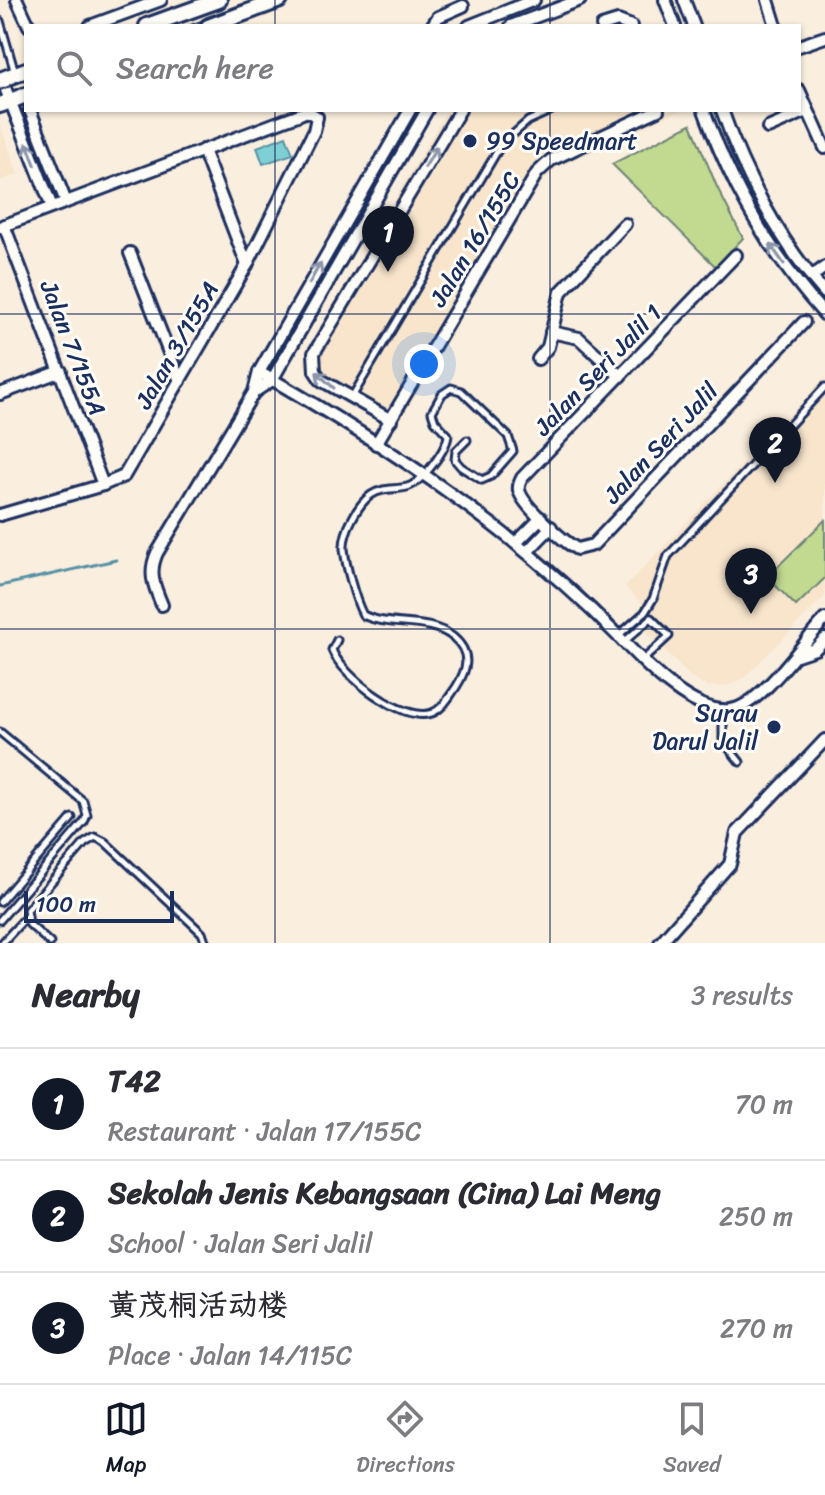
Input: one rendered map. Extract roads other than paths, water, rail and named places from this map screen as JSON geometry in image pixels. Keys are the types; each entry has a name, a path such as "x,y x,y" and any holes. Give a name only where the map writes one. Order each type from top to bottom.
{"street":[{"path":"17,0 28,24"},
{"path":"95,24 161,0"},
{"path":"153,24 219,0"},
{"path":"214,24 280,0"},
{"path":"474,24 534,0"},
{"path":"516,24 580,0"},
{"path":"665,0 674,24"},
{"path":"684,0 693,24"},
{"path":"768,0 775,24"},
{"path":"433,24 438,17 463,6"},
{"path":"801,45 825,37"},
{"path":"11,76 52,207"},
{"path":"801,95 824,144"},
{"path":"768,128 807,111"},
{"path":"31,112 66,202"},
{"path":"162,605 152,581 157,553 254,392 259,372 409,112"},
{"path":"254,392 272,380 426,112"},
{"path":"391,420 321,380 315,371 314,353 459,112"},
{"name":"Jalan 16/155C","path":"376,444 537,173 551,160 654,112"},
{"path":"705,112 721,156 751,212 774,251 821,311"},
{"path":"721,112 759,193 822,292 821,311"},
{"path":"2,226 300,114 317,113"},
{"name":"Jalan 3/155A","path":"1,515 118,480 129,469 247,265 314,131 317,113"},
{"path":"203,150 247,265"},
{"path":"538,359 548,347 561,292 625,224"},
{"name":"Jalan 7/155A","path":"2,226 103,485"},
{"path":"130,253 180,381"},
{"name":"Jalan Seri Jalil 1","path":"541,518 520,493 522,478 736,255"},
{"path":"811,277 825,267"},
{"path":"799,284 822,292"},
{"name":"Jalan Seri Jalil","path":"541,518 577,549 593,545 804,322"},
{"path":"551,332 579,338 620,376"},
{"path":"0,394 61,371"},
{"path":"259,372 376,444 516,543 642,660 689,698 723,711 733,710 751,701 797,655 825,619"},
{"path":"516,543 541,518"},
{"path":"527,552 551,527"},
{"path":"797,655 815,649 825,639"},
{"path":"807,640 825,659"},
{"path":"660,943 730,864 737,833 825,740"}],"lane":[{"path":"0,21 12,55 11,76"},
{"path":"351,398 501,145 528,121 548,112"},
{"path":"621,639 653,599 668,556 825,387"},
{"path":"337,640 332,650 335,659 348,674 393,707 425,714 435,713 456,687 466,670 467,661 452,636 421,625 366,618 344,548 362,503 384,489 409,487 424,476 448,440 446,431 435,421 432,412 442,394 451,388 461,391 508,436 513,451 491,476 482,480 455,460 456,451 467,440"},
{"path":"621,639 651,618 669,636 642,660"},
{"path":"723,711 723,741 740,762"},
{"path":"0,732 83,801 87,815 0,920"},
{"path":"0,902 72,818"},
{"path":"2,943 27,917 31,903 85,843 95,837 105,842 202,933 206,943"},
{"path":"27,917 29,924 50,943"}],"water":[{"path":"286,136 293,154 263,164 257,147"}],"waterway":[{"path":"0,586 116,560"}],"tram line":[{"path":"193,24 257,0"},
{"path":"0,90 24,81"}],"place":[{"name":"99 Speedmart","path":"470,141"},
{"name":"T42","path":"388,272"},
{"name":"Sekolah Jenis Kebangsaan (Cina) Lai Meng","path":"775,483"},
{"name":"黄茂桐活动楼","path":"751,614"},
{"name":"Surau Darul Jalil","path":"774,727"}]}
